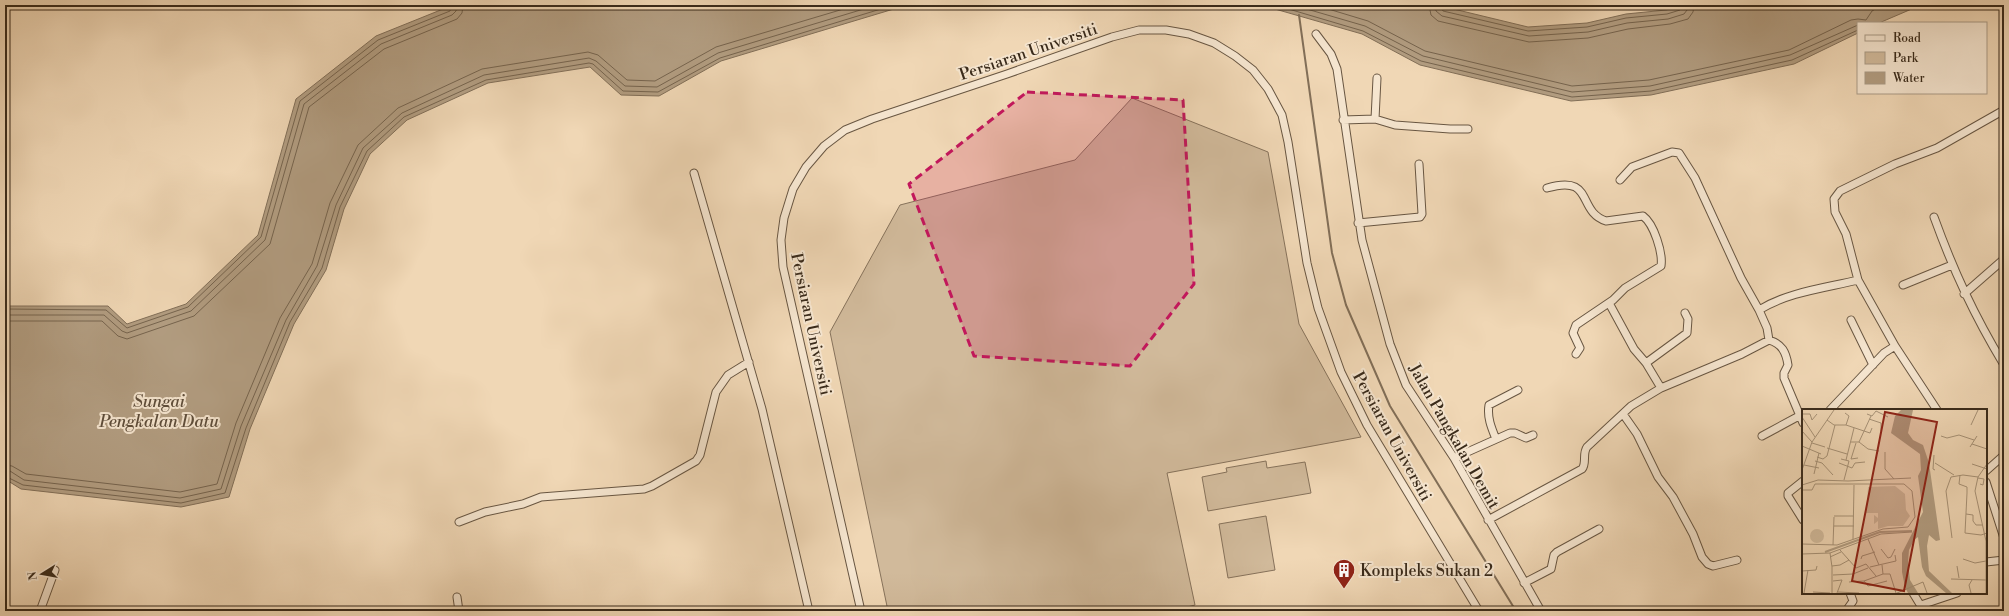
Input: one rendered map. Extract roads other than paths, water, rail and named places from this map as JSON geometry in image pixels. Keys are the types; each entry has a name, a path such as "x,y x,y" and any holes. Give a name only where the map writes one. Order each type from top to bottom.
{"street":[{"name":"Persiaran Universiti","path":"861,611 783,267 781,240 784,218 793,189 806,167 824,146 845,130 872,119 1112,37 1139,30 1166,30 1189,34 1214,43 1235,56 1253,70 1268,89 1282,114 1288,142 1307,263 1318,308 1341,372 1367,425 1479,611"},
{"name":"Jalan Pangkalan Demit","path":"1316,34 1331,54 1337,69 1358,223 1390,344 1406,385 1454,458 1541,611"},
{"path":"1375,119 1377,78"},
{"path":"1936,409 1895,346 1858,280 1846,234 1835,212 1834,199 1840,191 1895,164 1937,148 2004,110"},
{"path":"1343,120 1375,119 1395,125 1468,129"},
{"path":"1620,180 1632,167 1672,152 1679,154 1695,178 1741,278 1768,328 1769,340"},
{"path":"1358,223 1420,217 1422,214 1419,164"},
{"path":"694,173 750,362 809,611"},
{"path":"1547,188 1560,184 1572,184 1578,188 1600,219 1606,221 1643,216 1650,222 1661,254 1661,266 1625,288 1609,303 1573,329 1580,348 1576,354"},
{"path":"1934,217 1964,294 2004,365"},
{"path":"1964,294 2004,259"},
{"path":"1903,285 1952,265"},
{"path":"1759,310 1767,305 1798,294 1858,280"},
{"path":"1609,303 1634,349 1646,363 1661,388"},
{"path":"1646,363 1687,333 1688,319 1685,313"},
{"path":"1851,320 1873,365"},
{"path":"1488,520 1582,469 1585,465 1584,455 1587,447 1631,406 1661,388 1742,354 1769,340"},
{"path":"1769,340 1782,347 1788,365 1784,373 1784,378 1802,421"},
{"path":"1831,409 1884,353 1895,346"},
{"path":"459,522 485,512 523,504 541,496 644,489 652,486 696,461 700,455 716,392 728,375 750,362"},
{"path":"1496,439 1490,426 1488,413 1489,405 1518,390"},
{"path":"1623,414 1637,434 1658,477 1673,498 1693,534 1702,557 1708,564 1713,566 1737,560"},
{"path":"1762,436 1799,416"},
{"path":"1454,458 1512,433 1523,438 1532,435"},
{"path":"1987,470 2004,455"},
{"path":"1802,482 1788,493 1788,496 1802,518"},
{"path":"1987,486 2004,538"},
{"path":"1524,582 1551,569 1554,555 1557,552 1599,529"},
{"path":"1987,562 2004,560"},
{"path":"40,611 55,570"},
{"path":"1846,611 1853,601 1850,594"},
{"path":"1914,594 1922,608 1955,594"},
{"path":"457,597 459,611"}],"water":[{"name":"Sungai Pengkalan Datu","path":"453,5 907,5 721,61 659,96 621,95 590,67 488,83 407,120 370,154 344,209 326,270 294,324 250,429 229,497 181,507 21,489 5,479 5,306 108,306 127,324 186,304 258,235 296,99 376,36"},
{"path":"1261,5 1437,5 1528,27 1587,23 1626,14 1666,10 1687,5 1921,5 1881,22 1857,22 1857,33 1794,64 1651,95 1571,101 1420,65 1362,34"}],"waterway":[{"path":"1299,15 1332,253 1346,305 1390,406 1516,611"}],"place":[{"name":"Kompleks Sukan 2","path":"1344,590"}]}
